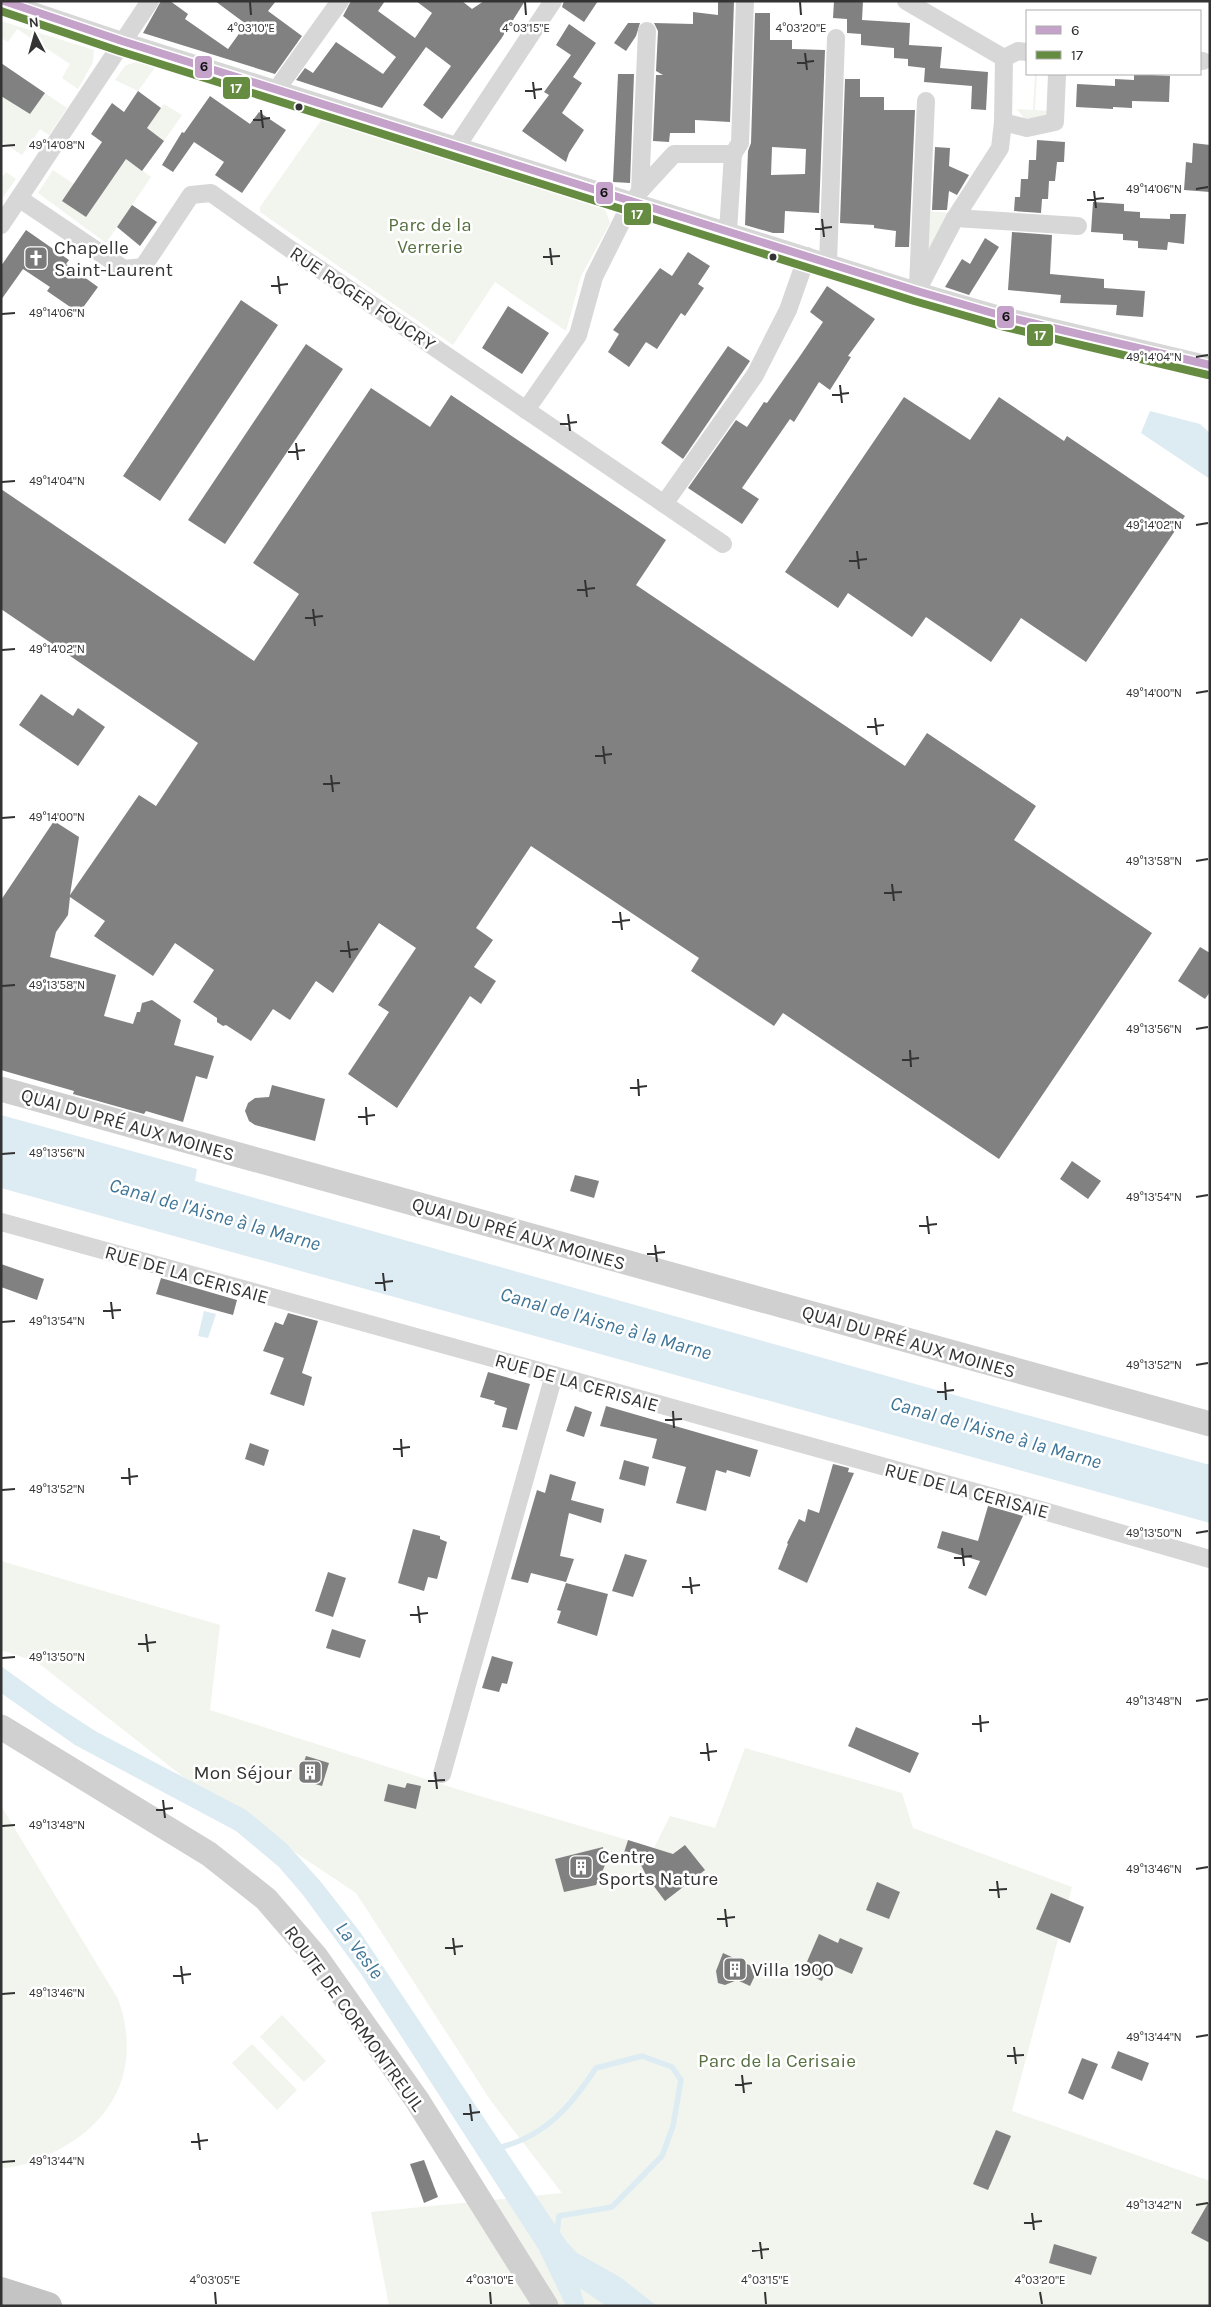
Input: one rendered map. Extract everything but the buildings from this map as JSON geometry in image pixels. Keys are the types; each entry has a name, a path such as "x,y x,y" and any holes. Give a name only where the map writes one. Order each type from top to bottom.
{"highway":[{"path":"1,2291 48,2306"}],"street":[{"path":"3,1 122,41 457,146 637,196 728,231 917,292 1003,316 1210,364"},
{"path":"1,225 150,1"},
{"path":"277,89 340,1"},
{"path":"457,146 553,1"},
{"path":"728,231 734,154 740,143 745,1"},
{"path":"906,1 1004,58"},
{"path":"637,196 647,30"},
{"path":"828,263 836,38"},
{"path":"1004,58 1018,51 1026,52"},
{"path":"917,292 955,218 1000,148 1004,122 1004,58"},
{"path":"1004,122 1027,128 1055,122 1057,75"},
{"path":"917,292 926,101"},
{"path":"526,410 578,335 594,276 637,196 674,154 734,154"},
{"name":"RUE ROGER FOUCRY","path":"20,199 124,269 143,267 191,195 210,193 723,544"},
{"path":"955,218 1078,226"},
{"path":"664,504 755,374 788,310 807,256"},
{"name":"QUAI DU PRÉ AUX MOINES","path":"1,1089 1210,1424"},
{"name":"RUE DE LA CERISAIE","path":"1,1222 1037,1509 1210,1559"},
{"path":"442,1774 554,1375"},
{"name":"ROUTE DE CORMONTREUIL","path":"1,1727 209,1854 266,1899 316,1957 417,2100 546,2306"}],"green space":[{"path":"1,21 94,50 93,62 78,89 62,78 70,64 17,29 8,42 1,38"},
{"path":"140,61 156,66 138,91 115,80 126,65"},
{"path":"1035,75 1037,75 1035,110 1050,111 1040,119 1024,118 1017,109 1033,110"},
{"path":"45,93 67,108 49,135 40,129 22,155 1,141 1,94 30,114"},
{"path":"164,104 182,115 164,141 147,128"},
{"name":"Parc de la Verrerie","path":"322,119 605,209 610,223 581,276 566,331 495,282 453,345 260,212 260,207"},
{"path":"126,159 151,177 106,243 38,193 53,170 74,184 62,201 86,217"},
{"path":"6,172 16,179 1,200 1,179"},
{"path":"928,211 951,213 926,257"},
{"name":"Parc de la Cerisaie","path":"1,1561 220,1625 210,1710 463,1791 654,1848 670,1816 715,1828 745,1748 902,1793 913,1828 1072,1887 1012,2111 1210,2181 1210,2306 389,2306 371,2212 562,2193 491,2101 356,1893 191,1783 37,1662 1,1650"},
{"path":"1,1806 118,1999 125,2024 127,2047 125,2069 118,2089 107,2108 93,2125 74,2140 52,2153 34,2161 7,2168 1,2168"},
{"path":"282,2015 326,2061 304,2082 260,2037"},
{"path":"252,2044 297,2090 277,2110 232,2063"}],"water":[{"path":"1150,411 1200,424 1210,433 1210,479 1141,433"},
{"name":"Canal de l'Aisne à la Marne","path":"1,1115 197,1169 195,1181 1210,1465 1210,1523 1,1188"},
{"path":"204,1311 216,1314 208,1338 198,1336"},
{"name":"La Vesle","path":"1,1666 52,1703 97,1732 246,1810 286,1843 321,1882 360,1932 566,2241 577,2253 620,2277 657,2306 606,2306 580,2288 585,2306 566,2306 539,2250 361,1974 303,1895 279,1867 236,1831 75,1745 1,1693"}],"waterway":[{"path":"497,2148 529,2137 555,2118 577,2095 596,2068 642,2056 672,2067 681,2080 673,2126 662,2156 612,2207 559,2216 557,2234"}],"transit line":[{"name":"6","path":"4,1 122,41 917,291 1003,316 1210,365"},
{"name":"17","path":"1,11 119,51 914,301 1001,326 1208,375"}],"place":[{"name":"Chapelle Saint-Laurent","path":"36,258"},
{"name":"Mon Séjour","path":"310,1772"},
{"name":"Centre Sports Nature","path":"581,1867"},
{"name":"Villa 1900","path":"735,1969"}]}
